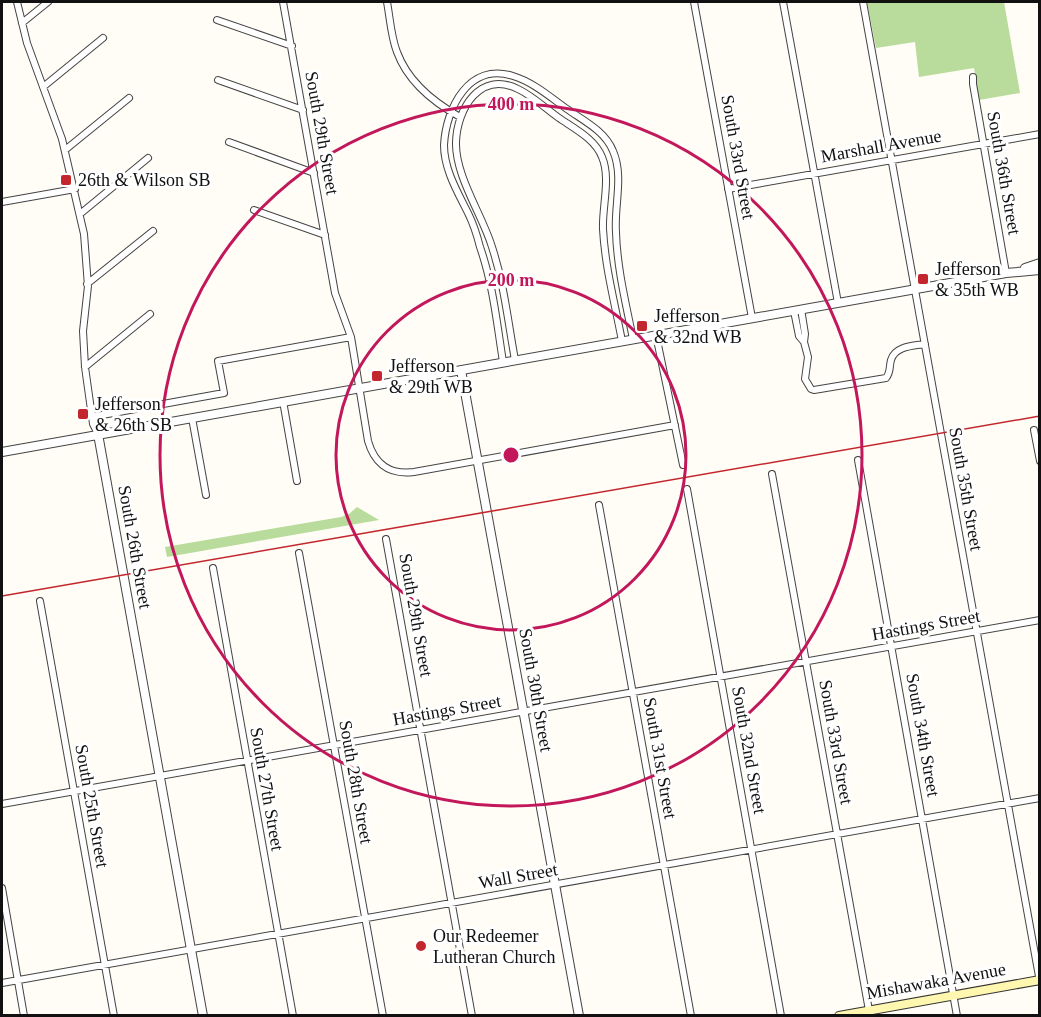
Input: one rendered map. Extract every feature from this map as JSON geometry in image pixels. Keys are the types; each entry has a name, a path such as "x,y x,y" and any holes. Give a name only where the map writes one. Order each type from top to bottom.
{"main road":[{"name":"Mishawaka Avenue","path":"839,1016 869,1013 954,995 1039,981"}],"street":[{"name":"South 26th Street","path":"17,2 42,87 65,150 80,214 86,251 87,284 83,331 91,417 98,434 203,1016"},
{"path":"22,23 48,2"},
{"name":"South 29th Street","path":"283,2 337,301 351,337 371,451 384,467 404,473 479,460"},
{"path":"387,2 396,51 406,69 425,94 460,117"},
{"name":"South 33rd Street","path":"694,2 752,318"},
{"path":"783,2 838,303"},
{"name":"South 35th Street","path":"863,2 1039,981"},
{"path":"217,20 292,46"},
{"path":"42,87 103,38"},
{"path":"503,362 486,265 469,216 446,162 444,144 451,112 461,92 469,85 488,76 508,75 528,82 604,135 615,156 618,170 615,221 617,250 633,339"},
{"name":"South 36th Street","path":"973,77 1006,273"},
{"path":"218,80 303,110"},
{"path":"515,360 504,298 491,245 459,168 456,140 464,108 475,93 491,86 506,85 519,90 595,144 603,159 605,251 622,341"},
{"path":"65,150 129,98"},
{"name":"Marshall Avenue","path":"728,189 1040,134"},
{"path":"229,142 314,173"},
{"path":"80,214 148,158"},
{"path":"2,202 75,189"},
{"path":"254,210 325,235"},
{"path":"87,284 153,231"},
{"path":"1006,273 1040,263"},
{"path":"2,452 1006,273 1040,270"},
{"path":"797,310 799,336 804,342 808,357 805,379 811,389 818,391 886,378 890,374 891,360 897,352 925,344"},
{"path":"85,367 150,314"},
{"path":"657,335 683,465"},
{"path":"91,417 224,393 218,361 351,337"},
{"name":"South 30th Street","path":"461,370 579,1016"},
{"path":"283,401 297,481"},
{"path":"192,417 206,495"},
{"path":"479,460 675,425"},
{"path":"1034,430 1040,461"},
{"name":"South 34th Street","path":"858,460 957,1016"},
{"name":"South 33rd Street","path":"772,474 869,1013"},
{"name":"South 32nd Street","path":"687,489 781,1016"},
{"name":"South 31st Street","path":"599,505 691,1016"},
{"name":"South 29th Street","path":"386,539 472,1016"},
{"name":"South 28th Street","path":"299,554 382,1016"},
{"name":"South 27th Street","path":"213,568 293,1016"},
{"name":"South 25th Street","path":"40,601 114,1016"},
{"name":"Hastings Street","path":"2,804 1040,620"},
{"name":"Wall Street","path":"2,983 1040,798"},
{"path":"2,888 24,1016"}],"green space":[{"path":"867,2 1004,2 1020,93 979,100 974,68 919,77 915,42 876,48"},
{"path":"357,507 379,520 167,557 165,547 341,517"}],"railway":[{"path":"2,596 1040,416"}],"place":[{"name":"26th & Wilson SB","path":"66,180"},
{"name":"Jefferson & 35th WB","path":"923,279"},
{"name":"Jefferson & 32nd WB","path":"642,326"},
{"name":"Jefferson & 29th WB","path":"377,376"},
{"name":"Jefferson & 26th SB","path":"83,414"},
{"name":"Our Redeemer Lutheran Church","path":"421,946"}]}
